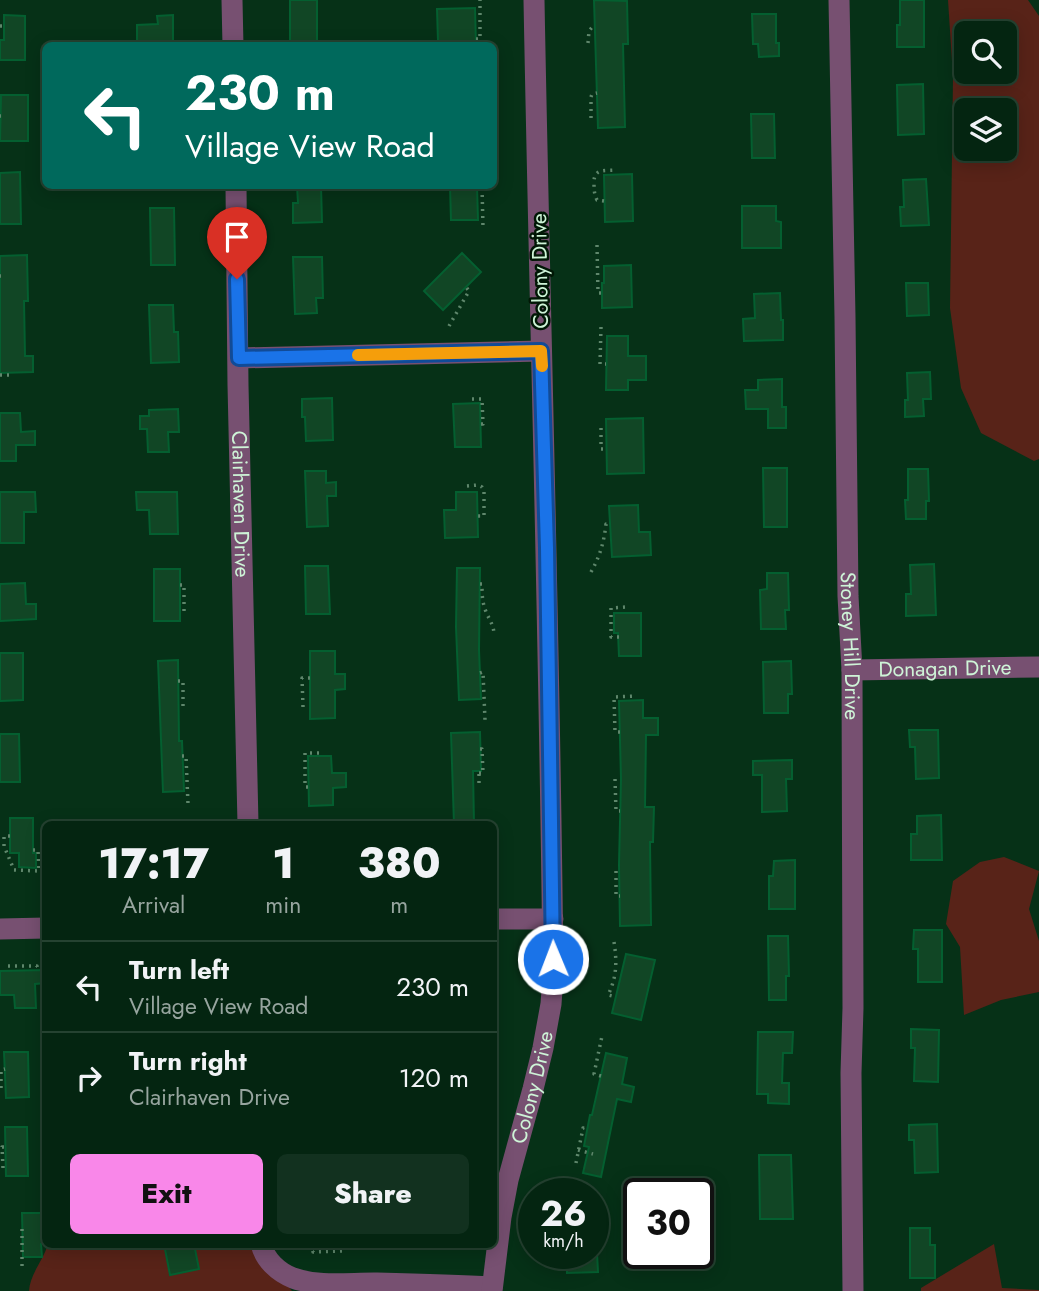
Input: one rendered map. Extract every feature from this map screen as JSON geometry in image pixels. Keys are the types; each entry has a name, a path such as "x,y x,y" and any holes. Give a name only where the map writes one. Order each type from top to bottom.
{"street":[{"path":"232,0 233,42"},
{"name":"Colony Drive","path":"492,1289 508,1180 533,1089 551,1004 553,975 547,548 534,0"},
{"name":"Stoney Hill Drive","path":"839,0 848,596 852,670 853,1291"},
{"name":"Clairhaven Drive","path":"236,189 248,821"},
{"path":"239,358 541,351"},
{"name":"Donagan Drive","path":"852,670 1039,667"},
{"path":"497,919 552,919"},
{"path":"0,929 42,928"},
{"path":"262,1248 266,1258 281,1272 317,1283 442,1284 492,1289"}],"path":[{"path":"476,39 480,39 480,0"},
{"path":"588,43 589,31 594,25"},
{"path":"592,118 591,96 597,93"},
{"path":"604,201 597,200 594,195 594,177 602,171 616,170"},
{"path":"482,189 483,228"},
{"path":"597,245 598,293 602,293"},
{"path":"449,326 469,291 466,287"},
{"path":"601,327 600,364 607,364"},
{"path":"0,375 15,375"},
{"path":"472,399 482,399 484,424 481,424"},
{"path":"601,428 601,449 606,449"},
{"path":"467,486 478,485 484,490 484,516 478,516"},
{"path":"591,572 605,540 606,524 610,524"},
{"path":"480,584 482,600 494,633"},
{"path":"180,585 184,585 184,614"},
{"path":"618,637 611,637 611,607 626,607"},
{"path":"480,673 483,673 485,720"},
{"path":"303,706 303,678 310,678"},
{"path":"178,681 183,681 183,708"},
{"path":"620,732 615,732 614,696 636,696"},
{"path":"479,786 477,775 483,772 480,749"},
{"path":"309,787 305,787 305,753 320,753"},
{"path":"182,756 186,755 188,804"},
{"path":"615,779 616,811 620,811"},
{"path":"10,836 5,836 4,846 14,870 39,871 38,850 33,850"},
{"path":"616,871 616,896 620,896"},
{"path":"614,942 616,972 608,995 616,998"},
{"path":"8,966 37,966 37,970"},
{"path":"601,1076 594,1074 602,1036"},
{"path":"1,1088 1,1070 5,1069"},
{"path":"576,1163 583,1128 587,1129"},
{"path":"3,1168 2,1147 5,1147"},
{"path":"578,1150 593,1154"},
{"path":"22,1228 22,1266"},
{"path":"313,1248 313,1252 343,1251 343,1248"}],"shaded area":[{"path":"948,0 1028,0 1039,16 1039,459 1034,461 981,433 961,388 950,308 953,77"},
{"path":"1004,857 1039,871 1029,909 1039,941 1039,992 1001,1000 964,1015 960,947 946,924 953,881 980,862"},
{"path":"994,1244 1002,1288 1039,1291 921,1291 921,1288"},
{"path":"46,1248 256,1248 292,1291 29,1291"}],"building":[{"path":"290,0 317,0 317,42 290,42"},
{"path":"594,0 627,1 628,44 623,44 625,127 598,128"},
{"path":"900,0 924,0 924,47 897,47"},
{"path":"475,8 476,42 438,41 437,9"},
{"path":"752,14 776,14 779,56 759,57 758,44 753,44"},
{"path":"4,15 25,16 25,60 0,60 0,40 4,40"},
{"path":"173,15 173,42 137,41 137,25 158,24 157,16"},
{"path":"923,84 924,134 898,135 897,85"},
{"path":"1,95 28,95 28,141 0,141"},
{"path":"751,114 774,114 775,158 752,158"},
{"path":"20,172 21,224 0,224 0,173"},
{"path":"632,174 633,221 605,222 604,175"},
{"path":"926,179 929,225 901,226 900,207 904,207 903,180"},
{"path":"297,189 321,189 322,222 293,223 293,203 298,203"},
{"path":"450,189 477,189 478,220 451,220"},
{"path":"742,206 776,206 776,221 781,222 781,248 742,248"},
{"path":"150,208 174,208 175,265 151,265"},
{"path":"462,253 481,272 443,310 424,291"},
{"path":"27,255 25,356 33,356 33,372 0,373 0,256"},
{"path":"293,257 322,257 323,298 316,298 317,313 295,314"},
{"path":"631,265 632,307 602,308 604,266"},
{"path":"906,283 928,283 929,315 907,316"},
{"path":"780,293 783,340 744,341 743,319 755,318 754,294"},
{"path":"149,305 173,305 174,332 178,332 179,362 151,363"},
{"path":"607,336 628,336 628,356 646,356 646,380 628,380 628,390 606,390"},
{"path":"930,372 931,399 923,399 924,416 905,417 905,400 908,400 907,373"},
{"path":"782,379 782,407 786,407 786,428 768,428 768,409 746,409 745,390 758,390 758,380"},
{"path":"332,398 333,440 306,441 302,399"},
{"path":"480,403 481,447 455,447 453,404"},
{"path":"178,409 179,432 168,432 169,452 148,452 147,429 140,429 140,416 149,416 149,410"},
{"path":"0,413 20,413 21,432 35,431 35,445 16,445 16,461 0,461"},
{"path":"643,418 644,473 607,474 606,419"},
{"path":"763,468 787,468 787,527 764,527"},
{"path":"908,469 928,469 929,501 926,501 926,519 906,519"},
{"path":"305,471 326,471 326,483 336,482 336,496 327,496 328,526 307,527"},
{"path":"0,492 35,492 36,512 24,512 24,543 0,543"},
{"path":"136,492 177,492 178,534 150,534 149,510 137,510"},
{"path":"456,492 477,492 478,537 445,538 444,510 456,510"},
{"path":"638,505 639,532 650,532 651,555 612,557 609,506"},
{"path":"934,564 936,615 906,616 906,594 911,594 910,565"},
{"path":"305,566 328,566 330,614 306,614"},
{"path":"457,568 480,568 481,699 459,700"},
{"path":"154,569 180,569 180,621 154,621"},
{"path":"767,573 788,573 789,610 785,610 786,629 761,629 760,590 767,589"},
{"path":"25,583 26,604 36,604 36,619 0,621 0,584"},
{"path":"614,613 641,613 641,656 619,656 618,633 614,633"},
{"path":"310,651 335,651 335,674 345,674 345,689 335,690 335,718 310,719"},
{"path":"0,653 23,653 23,700 0,701"},
{"path":"178,660 179,741 182,741 184,791 163,792 158,661"},
{"path":"791,661 792,694 788,694 788,713 764,713 763,662"},
{"path":"643,700 643,718 658,718 658,735 646,735 645,807 654,807 653,842 650,842 651,925 620,926 619,701"},
{"path":"909,730 938,730 939,778 916,779 915,747 910,747"},
{"path":"480,732 481,771 473,771 474,821 454,821 451,733"},
{"path":"0,734 19,734 20,782 0,782"},
{"path":"308,756 331,756 332,773 346,773 346,787 333,788 333,805 309,806"},
{"path":"792,760 792,779 786,779 787,811 762,812 762,775 753,775 753,761"},
{"path":"941,815 942,860 911,860 911,834 917,834 917,816"},
{"path":"10,818 33,818 36,868 19,867 19,853 10,853"},
{"path":"795,860 795,909 769,909 769,876 773,876 774,861"},
{"path":"914,930 942,930 942,982 918,982 918,949 913,949"},
{"path":"768,936 788,936 789,976 786,976 786,1000 769,1000"},
{"path":"626,954 655,960 641,1020 612,1013"},
{"path":"42,970 42,983 35,984 36,1008 15,1008 14,995 0,995 0,971"},
{"path":"911,1029 939,1030 938,1082 914,1081 915,1048 911,1048"},
{"path":"758,1032 793,1032 792,1053 783,1053 782,1083 789,1083 789,1104 768,1103 768,1094 757,1094"},
{"path":"4,1052 28,1052 29,1097 6,1098"},
{"path":"606,1053 627,1058 622,1084 634,1087 631,1102 617,1099 601,1177 583,1173 589,1147 584,1146"},
{"path":"937,1124 938,1172 915,1173 914,1140 909,1140 909,1125"},
{"path":"5,1127 27,1127 28,1176 6,1176"},
{"path":"759,1155 791,1155 793,1219 760,1219"},
{"path":"22,1213 42,1213 42,1257 23,1257"},
{"path":"910,1228 930,1228 930,1245 935,1245 935,1278 910,1278"},
{"path":"165,1248 195,1248 199,1269 170,1275"},
{"path":"567,1269 598,1269 598,1272 567,1273"}],"slow traffic":[{"path":"358,355 541,351 542,366"}],"route":[{"path":"237,279 239,358 541,351 547,548 553,959"}]}
